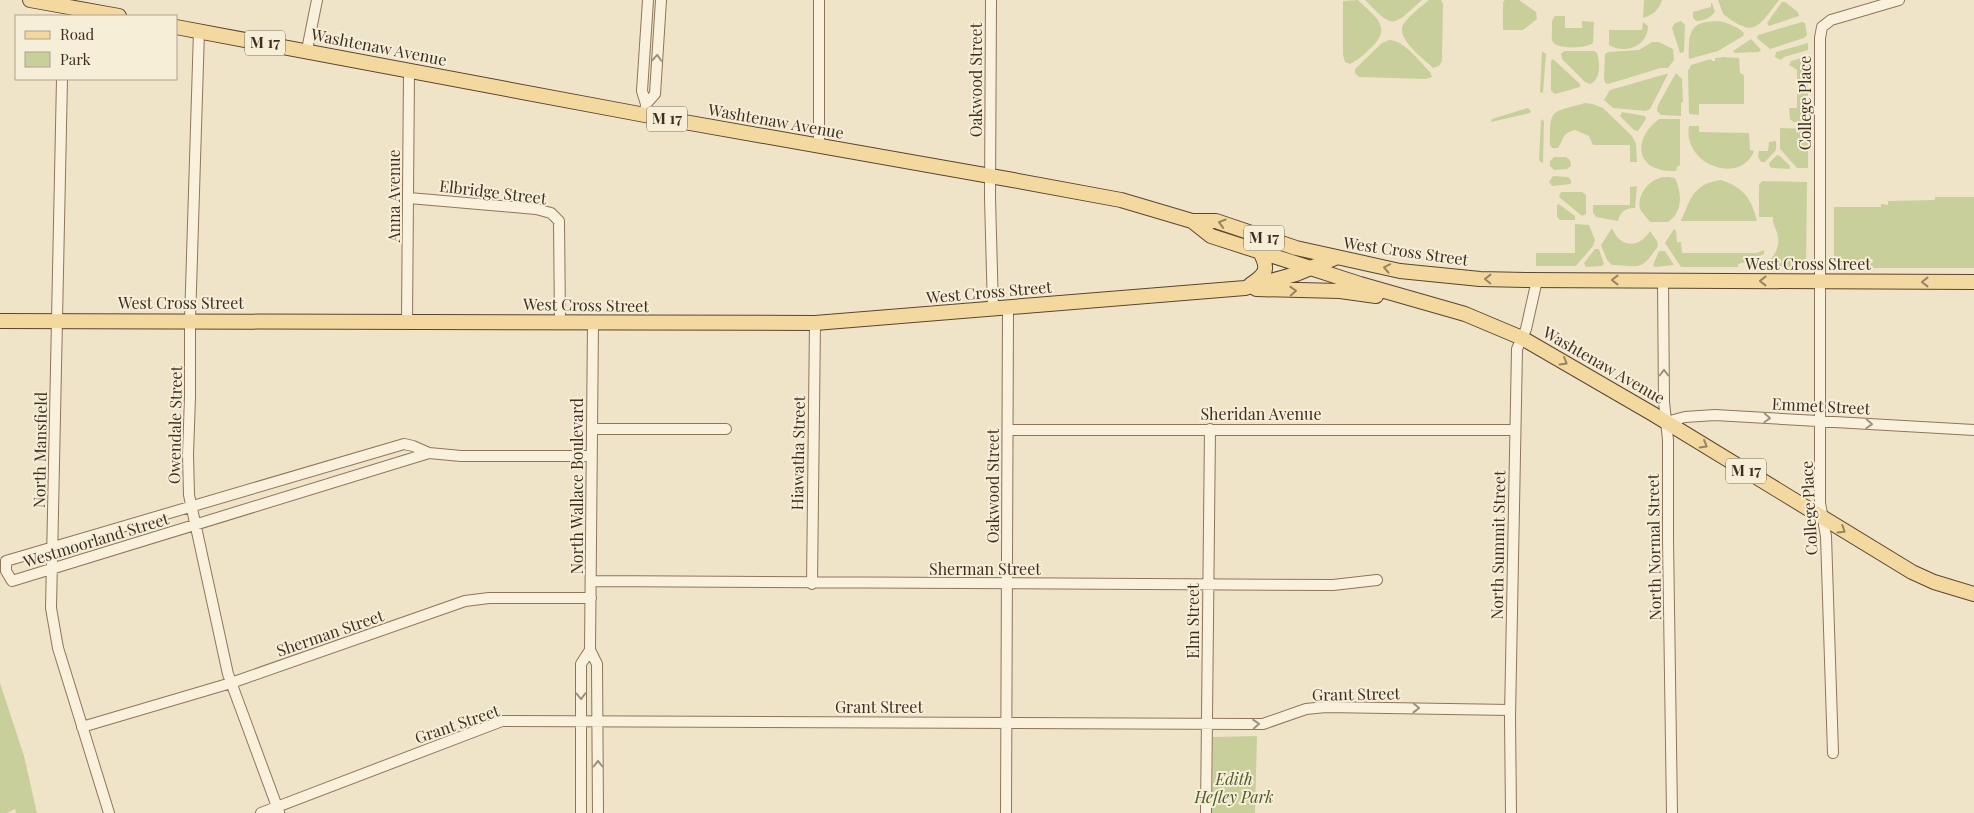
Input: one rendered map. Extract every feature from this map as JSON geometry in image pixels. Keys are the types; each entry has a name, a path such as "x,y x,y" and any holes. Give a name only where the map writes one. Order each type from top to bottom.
{"main road":[{"path":"30,0 113,15"},
{"name":"Washtenaw Avenue","path":"178,27 307,50 409,71 646,110 819,146 1121,200 1192,221 1216,221 1296,248 1335,258"},
{"name":"Washtenaw Avenue","path":"1192,221 1211,236 1465,314 1522,338 1666,422 1912,572 1934,582 1974,594"},
{"path":"1245,288 1262,277 1266,270 1265,261 1260,252"},
{"name":"West Cross Street","path":"0,321 407,320 658,324 815,323 1245,288 1312,268 1335,258 1400,271 1480,279 1974,282"},
{"path":"1245,288 1284,291 1340,291 1436,306"}],"street":[{"path":"307,50 317,0"},
{"path":"646,110 642,91 648,0"},
{"path":"646,110 655,94 661,0"},
{"path":"819,0 819,146"},
{"name":"Oakwood Street","path":"991,0 993,309"},
{"name":"College Place","path":"1833,753 1826,536 1820,504 1820,38 1821,31 1826,23 1899,0"},
{"name":"Owendale Street","path":"199,31 190,321 188,454 191,507 231,684 278,810"},
{"name":"Anna Avenue","path":"407,320 409,71"},
{"name":"North Mansfield","path":"62,80 51,608 53,627 109,813"},
{"name":"Elbridge Street","path":"409,198 536,209 551,213 559,221 560,322"},
{"name":"North Summit Street","path":"1511,813 1510,710 1516,349 1526,329 1537,280"},
{"name":"North Normal Street","path":"1664,281 1664,402 1666,422 1672,813"},
{"name":"Oakwood Street","path":"1006,813 1008,308"},
{"name":"North Wallace Boulevard","path":"593,322 590,650 597,664 598,813"},
{"name":"Hiawatha Street","path":"812,584 815,323"},
{"name":"Emmet Street","path":"1666,422 1685,417 1715,415 1974,430"},
{"path":"592,429 726,429"},
{"name":"Elm Street","path":"1206,813 1210,429"},
{"name":"Sheridan Avenue","path":"1009,430 1514,430"},
{"name":"Westmoorland Street","path":"429,453 52,569 12,580 6,571 6,561 404,444 429,453 462,456 591,456"},
{"name":"Sherman Street","path":"592,581 812,584 1333,585 1378,580"},
{"name":"Sherman Street","path":"82,727 231,684 465,601 489,598 591,598"},
{"name":"North Wallace Boulevard","path":"581,813 580,664 590,650"},
{"name":"Grant Street","path":"261,813 278,810 502,721 1263,724 1306,709 1326,707 1510,710"}],"green space":[{"path":"1358,0 1375,16 1381,27 1381,33 1372,47 1350,64 1345,62 1343,55 1343,1"},
{"path":"1365,0 1422,0 1405,16 1393,21 1382,16"},
{"path":"1429,0 1441,0 1443,4 1442,61 1439,66 1433,68 1407,42 1402,30 1408,18"},
{"path":"1505,0 1519,0 1536,12 1537,19 1523,30 1503,30 1503,2"},
{"path":"1644,0 1662,0 1655,12 1643,18"},
{"path":"1718,0 1779,0 1760,23 1749,28 1734,22 1723,14"},
{"path":"1782,2 1785,2 1798,12 1799,16 1769,26 1767,23"},
{"path":"1711,3 1715,12 1711,16 1707,19 1696,21 1693,18 1693,12 1711,7"},
{"path":"1555,16 1565,16 1565,28 1582,28 1582,21 1594,22 1593,43 1573,47 1556,45 1552,39 1552,22"},
{"path":"1681,21 1685,25 1684,52 1680,53 1672,28 1675,23"},
{"path":"1718,21 1738,28 1744,33 1743,36 1718,51 1689,59 1690,36 1695,27 1702,23"},
{"path":"1643,22 1648,26 1647,33 1644,39 1635,47 1622,49 1609,45 1609,30 1642,30"},
{"path":"1802,22 1805,23 1807,35 1804,38 1770,49 1757,38 1758,35"},
{"path":"1751,39 1761,50 1759,52 1735,53 1733,51"},
{"path":"1389,40 1406,47 1430,72 1432,77 1426,79 1359,77 1355,73 1355,69 1382,43"},
{"path":"1652,42 1659,42 1673,49 1674,60 1668,68 1661,68 1608,84 1605,83 1605,54 1608,52 1639,50"},
{"path":"1808,43 1808,50 1784,57 1781,60 1775,57 1776,52"},
{"path":"1542,51 1546,54 1543,93 1540,92"},
{"path":"1564,51 1594,51 1597,53 1599,71 1594,82 1590,84 1585,82 1562,59 1561,54"},
{"path":"1808,56 1808,122 1793,122 1790,119 1789,108 1797,108 1797,70 1789,65 1791,61"},
{"path":"1715,58 1739,58 1740,73 1744,75 1744,104 1699,104 1699,115 1689,114 1688,71 1691,65 1711,59 1715,61"},
{"path":"1553,59 1580,84 1580,87 1555,94 1551,91 1551,61"},
{"path":"1676,73 1682,79 1683,102 1681,103 1681,116 1661,115 1657,111 1658,105"},
{"path":"1668,74 1650,109 1646,111 1613,108 1604,100 1610,90"},
{"path":"1585,103 1603,108 1632,136 1636,144 1637,162 1630,162 1630,145 1593,145 1589,136 1575,130 1565,135 1558,148 1552,148 1550,145 1551,124 1554,114"},
{"path":"1528,108 1531,111 1530,113 1491,122 1492,119"},
{"path":"1622,112 1645,116 1646,119 1638,131 1634,130 1620,116"},
{"path":"1541,119 1544,121 1543,163 1539,161"},
{"path":"1659,119 1680,119 1680,165 1676,171 1653,167 1642,154 1641,146 1644,137"},
{"path":"1689,126 1699,126 1699,132 1749,133 1750,150 1754,151 1747,162 1737,167 1726,169 1714,166 1703,160 1694,151 1689,140"},
{"path":"1780,128 1808,129 1808,168 1797,168 1780,149"},
{"path":"1776,141 1776,150 1765,162 1761,162 1758,157 1759,151 1768,151 1769,142"},
{"path":"1777,155 1790,166 1790,169 1770,167 1769,163"},
{"path":"1554,157 1566,157 1570,160 1571,166 1567,169 1554,170 1550,166 1550,161"},
{"path":"1553,176 1568,177 1571,180 1571,184 1552,186 1549,182"},
{"path":"1669,177 1675,178 1679,190 1679,208 1668,222 1650,222 1640,209 1641,195 1653,181"},
{"path":"1721,180 1736,186 1746,195 1757,221 1681,221 1694,193 1704,185"},
{"path":"1762,181 1807,182 1806,267 1763,267 1763,264 1770,260 1775,253 1778,241 1773,217 1759,217 1759,185"},
{"path":"1637,186 1635,208 1624,211 1618,221 1596,217 1593,213 1593,205 1630,205 1630,187"},
{"path":"1561,192 1582,192 1586,195 1586,214 1582,216 1559,197"},
{"path":"1935,197 1974,197 1974,268 1840,268 1834,262 1834,207 1881,207 1881,204 1888,205 1888,201 1935,200"},
{"path":"1559,204 1575,216 1575,220 1560,220 1557,217 1557,205"},
{"path":"1575,224 1589,225 1595,240 1593,246 1576,266 1536,266 1536,253 1575,253"},
{"path":"1612,228 1615,235 1630,244 1641,241 1650,231 1658,246 1647,260 1639,266 1612,265 1607,260 1601,245"},
{"path":"1674,229 1677,242 1681,242 1682,253 1757,253 1764,250 1764,254 1750,261 1738,264 1738,267 1681,267 1665,243"},
{"path":"1595,249 1599,249 1604,264 1602,266 1586,267 1584,263"},
{"path":"1659,251 1665,251 1674,265 1655,267 1653,265"},
{"path":"0,683 24,756 37,813 16,813 15,809 7,813 0,813"},
{"name":"Edith Hefley Park","path":"1257,736 1255,813 1212,813 1213,737"}]}
